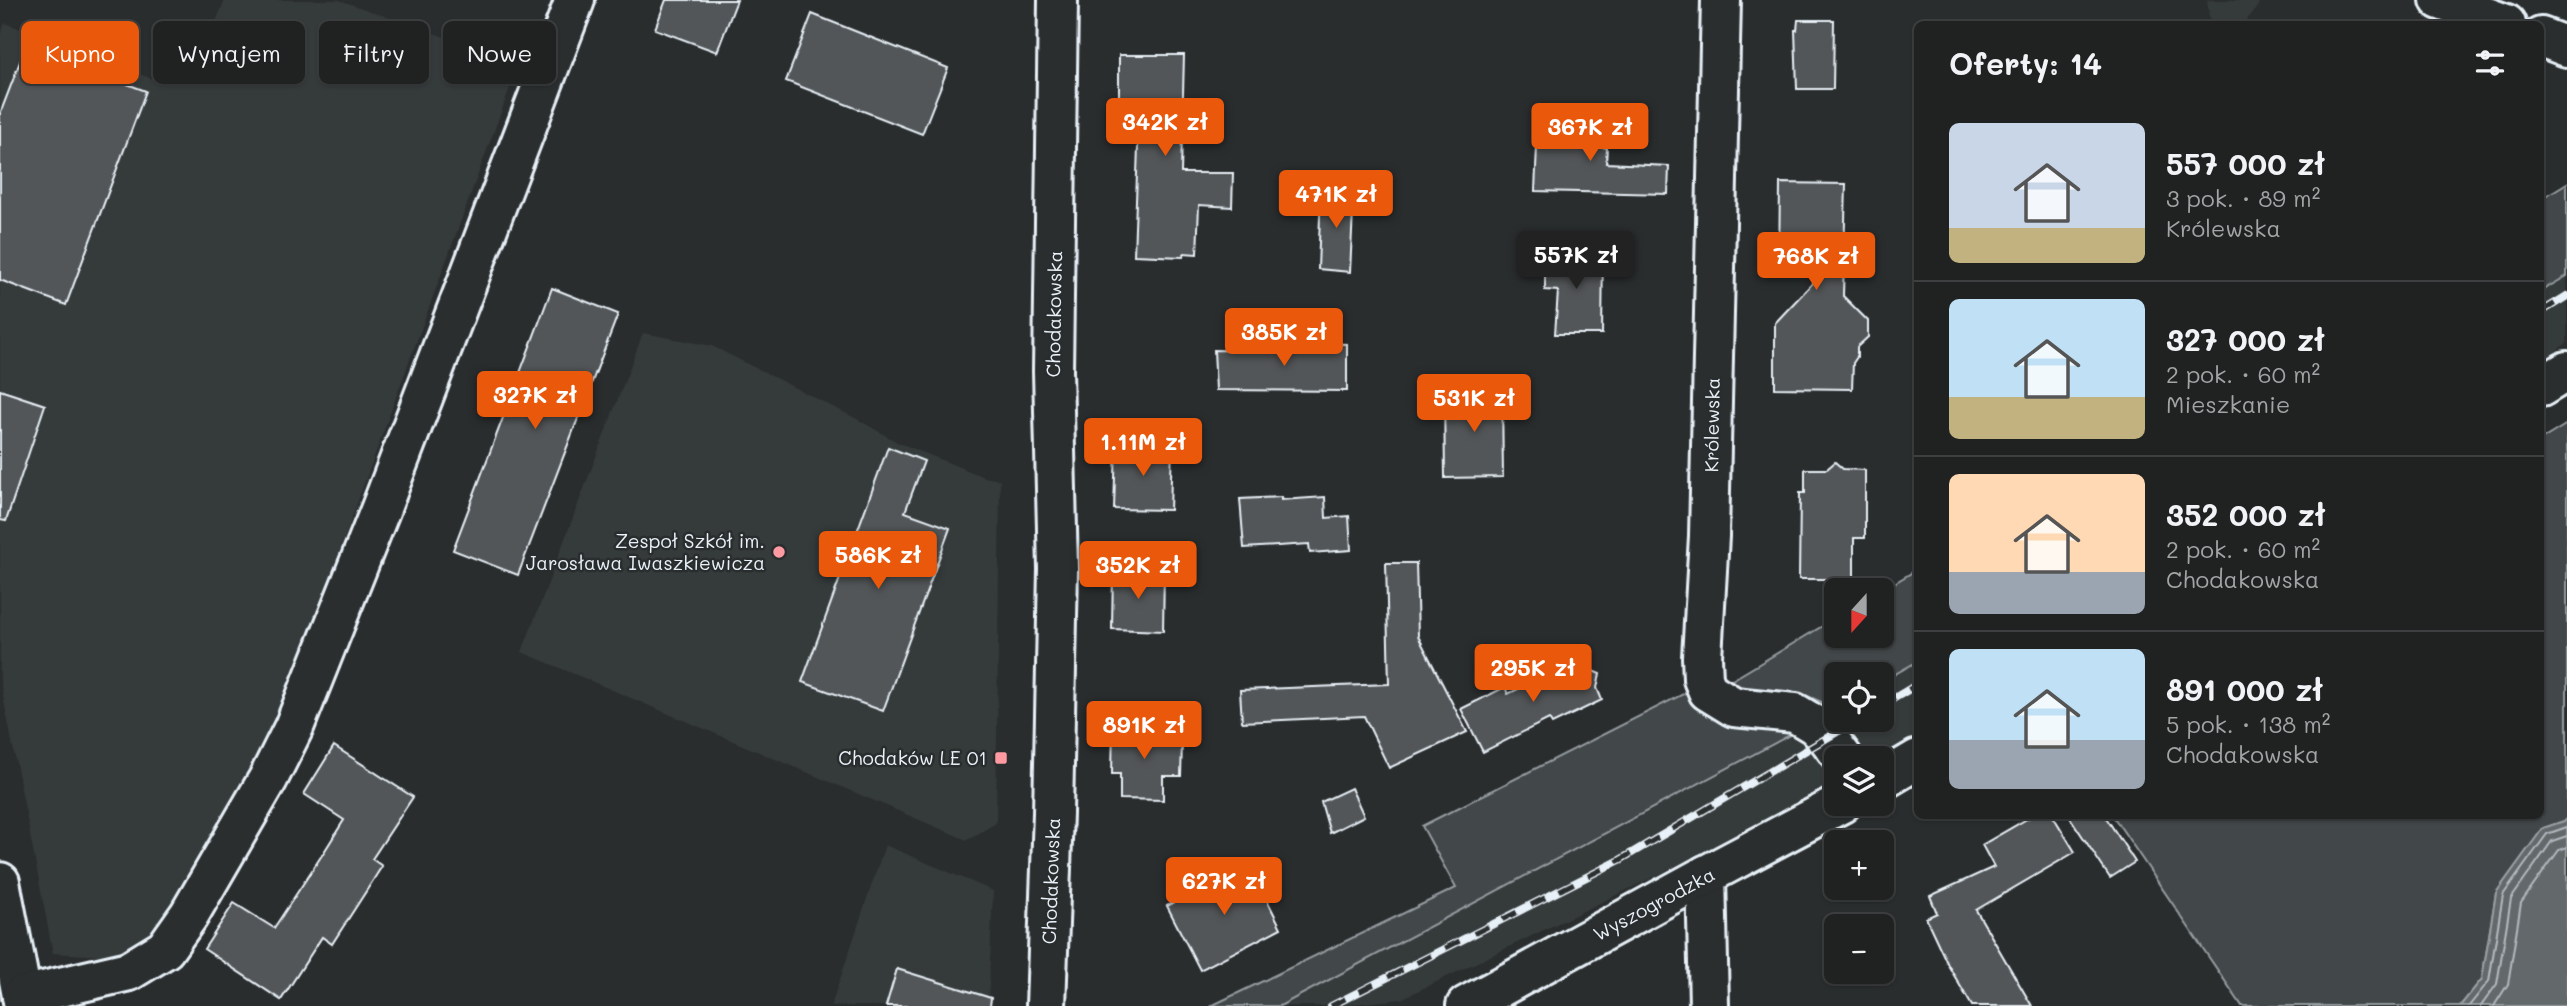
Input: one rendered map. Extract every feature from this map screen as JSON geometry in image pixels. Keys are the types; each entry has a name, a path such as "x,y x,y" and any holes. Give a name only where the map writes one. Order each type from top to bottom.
{"street":[{"path":"0,882 23,1001 129,971 165,948 189,915 268,779 294,726 376,521 575,0"},
{"name":"Chodakowska","path":"1046,1006 1058,569 1053,371 1058,0"},
{"name":"Królewska","path":"1721,0 1709,536 1703,679 1708,691 1734,707 1795,713 1828,738 1834,746"},
{"path":"2440,0 2498,21"},
{"path":"2544,38 2567,47"},
{"path":"2544,385 2567,371"},
{"path":"1894,773 1914,761"},
{"name":"Wyszogrodzka","path":"1466,1006 1824,813"},
{"path":"1706,875 1709,1006"}],"shaded area":[{"path":"225,0 339,0 399,21 319,21 319,84 429,84 429,32 443,36 443,84 511,84 266,751 149,938 104,956 53,953 0,680 0,36 5,23 21,29 21,84 139,84 139,74 153,79 153,84 305,84 305,21 216,21"},
{"path":"2207,0 2260,0 2246,21 2210,21"},
{"path":"2567,183 2567,276 2544,289 2544,197"},
{"path":"2567,276 2567,343 2544,359 2544,289"},
{"name":"Zespoł Szkół im. Jarosława Iwaszkiewicza","path":"643,333 712,346 897,442 984,477 1000,480 996,823 967,840 522,652"},
{"path":"2567,424 2567,820 2543,828 2496,893 2482,979 2460,1006 2242,1006 2115,819 2544,819 2544,438"},
{"path":"1914,571 1914,663 1894,675 1894,662 1824,662 1824,704 1801,693 1784,691 1764,696 1722,686 1824,625 1824,648 1894,648 1894,583"},
{"path":"1914,663 1914,742 1894,753 1894,746 1824,746 1824,790 1662,873 1401,999 1335,1006 1280,1006 1824,716 1824,732 1894,732 1894,675"},
{"path":"1697,687 1805,727 1280,1006 1211,1006 1456,888 1422,826"},
{"path":"885,845 993,891 988,1006 831,1006"}],"water":[{"path":"2567,820 2567,1006 2460,1006 2482,979 2496,893 2543,828"}],"building":[{"path":"666,0 737,0 717,52 655,29"},
{"path":"812,14 948,68 922,134 786,81"},
{"path":"1798,20 1834,20 1833,89 1797,89 1795,30"},
{"path":"1119,55 1184,55 1181,173 1233,173 1232,207 1199,205 1197,254 1184,253 1183,257 1134,255 1139,120 1119,120"},
{"path":"21,59 21,84 127,84 146,91 66,305 0,280 0,114"},
{"path":"1574,110 1588,121 1602,121 1602,147 1607,148 1606,163 1669,166 1668,194 1535,191 1537,146 1545,146 1545,120 1561,120"},
{"path":"1780,183 1846,184 1843,296 1868,321 1868,337 1857,347 1857,357 1853,363 1852,389 1775,388 1775,323 1826,269 1779,268"},
{"path":"1321,190 1354,191 1350,272 1318,269"},
{"path":"1545,252 1603,252 1602,334 1555,334 1558,291 1545,290"},
{"path":"552,288 618,314 518,575 453,550"},
{"path":"1268,341 1347,344 1347,391 1216,390 1214,350 1268,351"},
{"path":"0,390 45,405 6,521 0,520"},
{"path":"1502,390 1503,477 1445,478 1444,391"},
{"path":"1116,445 1172,446 1170,510 1114,509"},
{"path":"888,447 924,461 905,512 950,528 883,711 802,682"},
{"path":"1835,462 1843,469 1865,470 1865,538 1854,538 1854,578 1799,579 1800,493 1805,493 1805,469 1827,469"},
{"path":"1281,497 1281,500 1325,497 1326,518 1349,516 1351,550 1310,553 1309,544 1244,548 1240,499"},
{"path":"1386,563 1416,563 1418,636 1467,732 1389,768 1364,716 1242,722 1240,690 1389,684"},
{"path":"1113,571 1164,572 1163,631 1112,629"},
{"path":"1582,658 1588,669 1600,674 1597,688 1602,700 1552,724 1549,719 1483,752 1461,709 1505,687 1508,694"},
{"path":"1113,726 1162,727 1162,742 1182,742 1181,776 1163,776 1163,800 1120,799 1120,774 1112,774"},
{"path":"334,746 413,797 372,859 382,866 332,944 322,937 281,1000 204,949 234,903 274,928 324,852 344,820 304,794"},
{"path":"1351,788 1364,816 1330,833 1321,802"},
{"path":"2027,819 2055,819 2075,852 1976,910 2032,1006 1972,1006 1948,965 1926,918 1937,913 1930,896 1994,867 1982,845"},
{"path":"2071,819 2107,819 2135,862 2110,878"},
{"path":"1249,864 1281,928 1200,970 1167,906"},
{"path":"897,969 991,998 990,1006 886,1006"}],"railway":[{"path":"2544,310 2567,296"},
{"path":"1894,698 1914,686"},
{"path":"1331,1006 1620,860 1837,732"}],"place":[{"name":"Zespoł Szkół im. Jarosława Iwaszkiewicza","path":"779,552"},
{"name":"Chodaków LE 01","path":"1001,758"}]}
